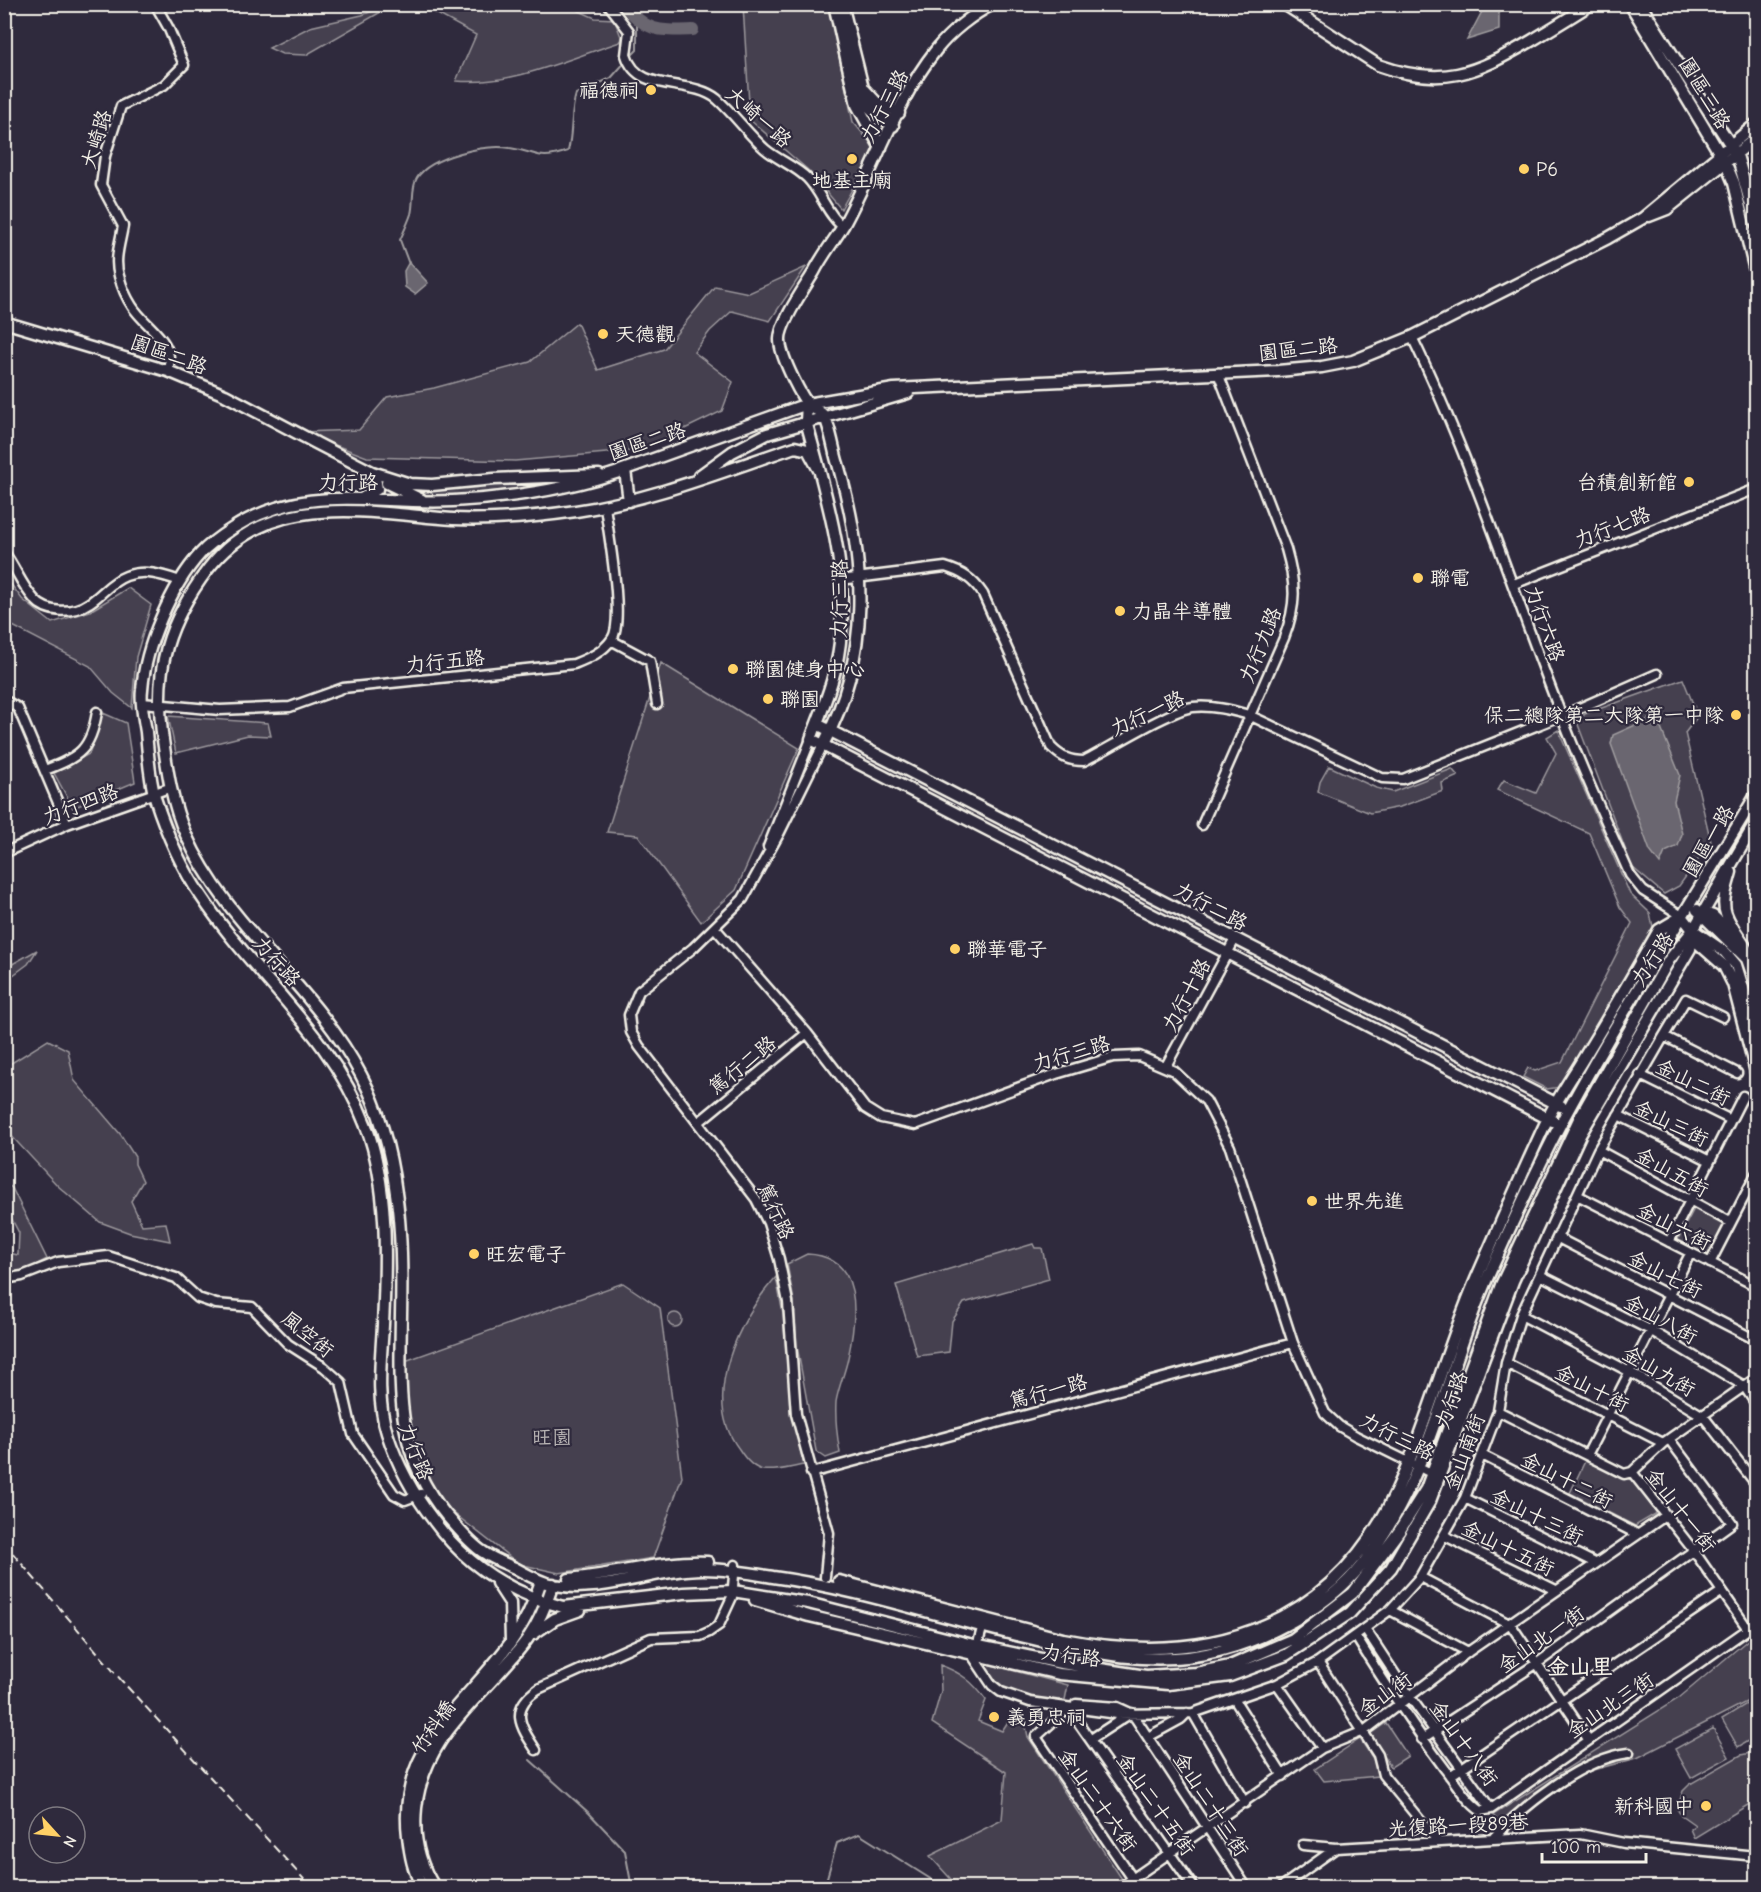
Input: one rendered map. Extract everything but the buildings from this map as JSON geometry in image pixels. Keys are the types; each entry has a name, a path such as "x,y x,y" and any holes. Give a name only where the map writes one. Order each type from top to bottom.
{"street":[{"name":"大崎路","path":"155,4 168,27 184,65 167,82 121,106 105,156 100,185 123,226 116,258 126,296 146,323 164,339 169,358 168,371"},
{"name":"大崎一路","path":"608,4 629,31 626,55 640,75 658,82 692,88 717,100 763,147 805,175 835,220 842,226"},
{"path":"834,4 857,105 881,148"},
{"path":"843,4 863,88 876,102 899,113"},
{"name":"力行三路","path":"764,859 772,831 829,693 842,624 839,546 806,421 807,404 783,351 780,334 818,264 842,226 892,126 937,48 967,21 993,4"},
{"path":"1284,4 1378,65 1395,71 1430,77 1463,74 1484,68 1591,4"},
{"name":"園區三路","path":"1630,4 1724,159 1734,183 1756,275"},
{"name":"園區三路","path":"1640,4 1734,151 1756,224"},
{"path":"853,89 871,109 892,126"},
{"name":"園區二路","path":"1734,151 1756,124"},
{"name":"園區二路","path":"4,322 168,371 225,395 372,472 410,484 432,485 494,478 598,475 625,470 807,404 894,389 1322,368 1353,361 1412,338 1643,218 1667,209 1734,151 1756,138"},
{"name":"力行六路","path":"1412,338 1439,393 1514,584 1561,716 1630,875 1643,891 1682,916"},
{"name":"力行九路","path":"1202,825 1293,614 1293,574 1267,496 1218,373"},
{"name":"園區二路","path":"690,482 732,452 767,434 923,388"},
{"path":"807,404 824,416"},
{"name":"力行三路","path":"824,416 853,526 860,577 852,676 831,729 764,859 742,899 716,928 807,1033 865,1108 881,1118 900,1124 915,1125 1056,1074 1113,1057 1140,1056 1166,1066 1206,1101 1230,1147 1293,1342 1325,1413 1347,1431 1436,1475"},
{"name":"園區二路","path":"312,441 375,477 426,502 442,518"},
{"name":"力行路","path":"819,470 808,450 795,447 629,501 516,518 442,518 354,509 309,511 280,519 235,543 210,566 169,635 161,662 159,703 169,788 184,832 213,885 322,1016 361,1074 377,1113 391,1158 398,1202 401,1308 399,1371 403,1431 426,1491 454,1525 483,1552 541,1581 553,1584 602,1584 667,1572 735,1568 825,1577 1084,1652 1153,1659 1212,1653 1268,1634 1322,1602 1352,1577 1388,1528 1487,1278 1560,1124 1689,905"},
{"path":"625,470 629,501"},
{"name":"力行路","path":"625,470 587,483 553,490 426,502 363,498 309,500 285,504 256,515 202,551 180,581 153,640 144,676 142,703 154,795 182,863 199,894 222,926 289,1002 348,1084 368,1129 381,1194 383,1226 384,1306 380,1387 386,1431 416,1497 443,1534 487,1574 535,1598 563,1607 719,1592 975,1650 1059,1674 1168,1684 1230,1676 1286,1655 1350,1613 1391,1568 1430,1501 1436,1475 1513,1281 1576,1133 1670,960 1693,930"},
{"path":"363,498 377,489 375,477"},
{"name":"力行七路","path":"1514,584 1756,489"},
{"path":"605,506 618,618 611,640 650,661 657,704"},
{"path":"4,552 35,601 52,611 71,610 89,603 104,588 126,576 154,573 180,581"},
{"name":"力行一路","path":"840,579 945,567 960,572 975,582 983,594 1052,747 1066,759 1084,761 1187,708 1226,709 1249,715 1382,778 1395,780 1561,716 1657,674"},
{"name":"力行五路","path":"142,703 220,710 290,707 343,688 574,664 594,657 611,640"},
{"path":"4,700 18,708 67,824"},
{"path":"45,770 70,761 86,748 94,732 97,712"},
{"name":"力行二路","path":"817,724 831,729 1584,1119"},
{"name":"力行二路","path":"811,739 1576,1133"},
{"name":"力行四路","path":"4,853 67,824 169,788"},
{"name":"園區一路","path":"1689,905 1756,795"},
{"name":"園區一路","path":"1693,930 1756,822"},
{"path":"1736,854 1725,897 1725,913 1750,950 1756,966"},
{"path":"1665,906 1689,905 1713,916 1750,950"},
{"path":"1703,913 1712,926 1747,959 1756,986"},
{"path":"1682,916 1693,930 1725,952 1736,965 1744,983 1756,1030"},
{"name":"力行路","path":"1413,1465 1478,1274 1548,1118 1659,930 1682,916"},
{"name":"篤行路","path":"716,928 639,991 629,1015 631,1032 639,1046 756,1198 768,1223 779,1259 788,1302 796,1414 829,1533 825,1577"},
{"path":"1693,930 1695,947"},
{"name":"力行十路","path":"1166,1066 1234,939"},
{"path":"1695,947 1725,952"},
{"path":"1695,947 1724,966 1733,984 1756,1072"},
{"name":"力行路","path":"1584,1119 1695,947"},
{"name":"金山南街","path":"975,1650 977,1665 992,1685 1001,1692 1030,1702 1068,1708 1132,1713 1190,1713 1277,1684 1318,1662 1366,1630 1390,1610 1420,1577 1465,1498 1498,1411 1506,1363 1521,1316 1598,1149 1686,999 1723,1017"},
{"name":"篤行二路","path":"699,1122 807,1033"},
{"path":"1664,1036 1737,1073"},
{"name":"金山二街","path":"1640,1075 1731,1120"},
{"path":"1669,1242 1743,1096"},
{"name":"金山三街","path":"1618,1115 1710,1161"},
{"name":"金山五街","path":"1598,1149 1730,1222"},
{"path":"1710,1263 1756,1173"},
{"name":"金山六街","path":"1577,1196 1756,1286"},
{"name":"金山七街","path":"1558,1238 1756,1340"},
{"path":"1587,1455 1690,1254"},
{"name":"風空街","path":"4,1279 22,1276 67,1260 108,1256 176,1278 198,1298 216,1304 252,1307 288,1344 324,1367 341,1382 353,1434 394,1494 405,1500 416,1497"},
{"name":"金山八街","path":"1540,1275 1650,1330 1744,1386 1756,1404"},
{"name":"金山九街","path":"1521,1316 1630,1372 1703,1416 1756,1484"},
{"name":"篤行一路","path":"812,1473 1293,1342"},
{"name":"金山十街","path":"1506,1363 1666,1441 1732,1523"},
{"path":"1632,1472 1666,1441 1756,1378"},
{"name":"金山十一街","path":"1498,1411 1624,1474 1632,1472 1694,1551 1748,1629"},
{"name":"金山十二街","path":"1482,1455 1637,1534"},
{"name":"力行路","path":"975,1650 1146,1676 1196,1673 1230,1666 1254,1657 1293,1639 1353,1593 1400,1530 1436,1475"},
{"path":"416,1497 426,1491"},
{"name":"金山十三街","path":"1465,1498 1595,1563"},
{"name":"金山街","path":"1119,1887 1245,1803 1322,1748 1364,1731 1468,1652 1511,1625 1556,1590 1665,1516"},
{"name":"金山北一街","path":"1422,1739 1539,1662 1732,1523"},
{"name":"金山十五街","path":"1445,1536 1556,1590"},
{"path":"536,1750 521,1727 520,1712 529,1695 651,1638 700,1636 709,1632 719,1625 733,1594 735,1568"},
{"name":"力行路","path":"735,1568 823,1584 984,1623"},
{"path":"487,1574 498,1584 510,1603 511,1642"},
{"path":"1420,1577 1511,1625 1539,1662 1588,1739"},
{"name":"竹科橋","path":"423,1887 410,1855 406,1820 410,1782 422,1751 511,1642 535,1598 541,1581"},
{"path":"527,1639 547,1603 553,1584"},
{"path":"1450,1776 1564,1701 1721,1592"},
{"path":"527,1639 555,1619 619,1602"},
{"path":"1390,1610 1468,1652"},
{"path":"975,1650 984,1623"},
{"name":"金山北三街","path":"1491,1809 1748,1629"},
{"name":"金山十八街","path":"1356,1637 1398,1705 1450,1776 1474,1806 1481,1811 1491,1809 1410,1697 1366,1630"},
{"name":"竹科橋","path":"435,1887 419,1852 415,1819 419,1787 430,1756 448,1730 527,1639"},
{"path":"1318,1662 1378,1755 1383,1775 1438,1842"},
{"path":"1277,1684 1322,1748"},
{"path":"1234,1699 1283,1776"},
{"name":"金山南街","path":"1030,1702 1036,1700 1116,1707 1132,1713"},
{"name":"金山二十五街","path":"1068,1708 1171,1851 1194,1887"},
{"name":"金山二十六街","path":"1068,1708 1036,1737 1139,1887"},
{"name":"金山二十三街","path":"1132,1713 1206,1829 1247,1887"},
{"name":"金山二十五街","path":"1091,1739 1132,1713"},
{"path":"1190,1713 1245,1803"},
{"name":"金山二十三街","path":"1149,1737 1190,1713"},
{"path":"1494,1837 1521,1813 1589,1764 1611,1755 1629,1753"},
{"name":"光復路一段89巷","path":"1303,1845 1336,1848 1494,1837 1580,1834 1624,1843 1756,1856"},
{"path":"1280,1887 1336,1848"}],"green space":[{"path":"381,5 393,5 306,55 282,54 269,48 310,27 362,15 381,8"},
{"path":"421,5 566,5 595,18 614,19 622,39 620,42 540,70 498,79 456,81 476,35"},
{"path":"743,5 828,5 853,122 875,148 841,209 808,170 750,120"},
{"path":"806,267 770,321 732,311 710,331 694,352 733,382 722,411 641,450 515,461 367,457 301,432 359,430 387,397 434,388 530,362 577,323 598,370 664,349 715,286 749,293"},
{"path":"575,482 427,499 403,488"},
{"path":"4,575 22,599 52,623 90,611 128,588 151,605 136,657 132,708 113,693 90,666 5,622"},
{"path":"661,663 799,748 736,890 701,922 638,835 607,832"},
{"path":"1683,679 1698,716 1685,733 1711,842 1679,886 1664,894 1632,867 1577,722 1585,714"},
{"path":"103,713 126,723 135,782 73,808 54,773 89,754"},
{"path":"168,716 268,723 271,736 248,735 176,753"},
{"path":"1558,730 1630,894 1650,913 1653,927 1561,1087 1547,1089 1523,1077 1528,1068 1535,1071 1562,1062 1632,923 1620,907 1589,833 1497,790 1504,780 1536,793 1556,753 1547,737"},
{"path":"1329,766 1376,788 1393,792 1452,769 1458,776 1442,783 1443,791 1400,807 1370,813 1318,792 1320,782"},
{"path":"37,950 28,964 5,981 5,962 9,966"},
{"path":"48,1040 68,1050 74,1080 121,1135 135,1157 135,1164 143,1181 131,1201 142,1225 166,1223 170,1241 130,1233 100,1222 58,1186 5,1129 5,1067"},
{"path":"5,1183 12,1188 47,1259 12,1278 5,1273 4,1252 18,1255 19,1233 5,1206"},
{"path":"1695,1207 1727,1224 1709,1259 1676,1243"},
{"path":"1033,1244 1035,1248 1042,1248 1049,1279 964,1303 952,1321 949,1352 917,1356 896,1285"},
{"path":"807,1254 825,1257 839,1265 852,1291 854,1308 847,1364 836,1402 840,1453 826,1458 816,1451 797,1346 794,1301 787,1264"},
{"path":"776,1277 783,1314 791,1413 804,1465 779,1470 763,1470 749,1462 743,1455 728,1429 723,1406 724,1383 729,1359 738,1336 749,1314"},
{"name":"旺園","path":"623,1283 660,1308 682,1477 653,1558 559,1573 519,1564 451,1511 431,1483 409,1428 405,1361"},
{"path":"675,1313 680,1315 682,1320 680,1325 675,1327 670,1325 668,1320 670,1315"},
{"path":"1586,1459 1633,1480 1657,1513 1635,1526 1570,1493"},
{"path":"1756,1633 1756,1697 1637,1758 1582,1773 1504,1829 1493,1815 1679,1698"},
{"path":"984,1663 1068,1685 1065,1700 1039,1699 1007,1691 999,1685"},
{"path":"940,1665 955,1671 966,1679 986,1700 978,1721 1002,1731 1011,1717 1024,1717 1028,1737 1124,1882 1117,1888 958,1887 930,1856 1002,1820 1006,1772 932,1723 941,1691"},
{"path":"1748,1703 1756,1717 1756,1736 1738,1747 1722,1719"},
{"path":"1386,1723 1408,1756 1391,1767 1370,1734"},
{"path":"1713,1728 1729,1757 1691,1778 1675,1749"},
{"path":"1360,1739 1374,1760 1378,1776 1324,1781 1315,1769"},
{"path":"1750,1753 1756,1755 1756,1800 1694,1838 1690,1829 1695,1825 1681,1815 1677,1809 1683,1791 1690,1784 1741,1755"}],"shaded area":[{"path":"1486,4 1499,5 1499,30 1467,40"},
{"path":"409,262 428,283 415,294 405,287 404,271"},
{"path":"1651,718 1658,721 1680,775 1674,801 1682,834 1678,846 1665,852 1660,864 1650,851 1611,744 1613,735"}],"waterway":[{"path":"624,4 639,20 654,28 693,30"},
{"path":"631,56 637,50 637,21"},
{"path":"409,264 400,240 411,214 415,182 424,170 434,163 460,153 487,148 510,148 543,156 568,151 576,94 611,78 627,60"},
{"path":"530,1760 589,1813 625,1851 632,1888"},
{"path":"824,1888 837,1843 859,1834 945,1888"}],"railway":[{"path":"4,1543 121,1680 312,1888"}],"place":[{"name":"福德祠","path":"651,90"},
{"name":"地基主廟","path":"852,159"},
{"name":"P6","path":"1524,169"},
{"name":"天德觀","path":"603,334"},
{"name":"台積創新館","path":"1689,482"},
{"name":"聯電","path":"1418,578"},
{"name":"力晶半導體","path":"1120,611"},
{"name":"聯園健身中心","path":"733,669"},
{"name":"聯園","path":"768,699"},
{"name":"保二總隊第二大隊第一中隊","path":"1736,715"},
{"name":"聯華電子","path":"955,949"},
{"name":"世界先進","path":"1312,1201"},
{"name":"旺宏電子","path":"474,1254"},
{"name":"義勇忠祠","path":"994,1717"},
{"name":"新科國中","path":"1706,1806"}],"district":[{"name":"金山里","path":"1580,1666"}]}
